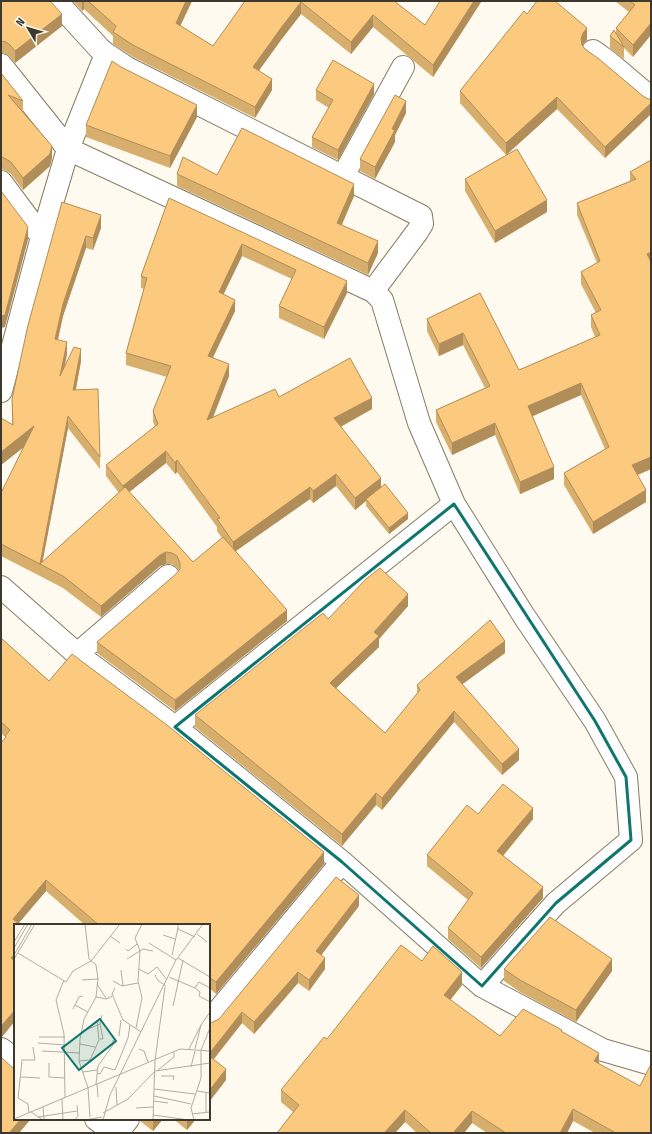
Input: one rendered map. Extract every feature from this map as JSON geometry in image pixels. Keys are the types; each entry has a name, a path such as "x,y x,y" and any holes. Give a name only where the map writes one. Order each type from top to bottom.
{"street":[{"path":"56,1 99,48 127,68 421,216 422,224 417,232 373,291"},
{"path":"593,51 651,98"},
{"path":"1,391 42,237 68,149 106,54"},
{"path":"1,65 68,149 373,291 382,300 419,423 454,504 524,616 595,721 626,777 631,840 556,903 482,986"},
{"path":"343,176 403,67"},
{"path":"1,182 42,237"},
{"path":"175,727 454,504"},
{"path":"77,654 168,576"},
{"path":"1,587 77,654 175,727 342,862 482,986 603,1050 651,1064"},
{"path":"210,1021 342,862"},
{"path":"1,1049 14,1058"},
{"path":"97,1120 116,1133 127,1120"}],"highlighted area":[{"path":"454,504 595,721 626,777 631,840 556,903 482,986 342,862 175,727"}],"building":[{"path":"1,1 50,1 62,14 15,51 6,42 1,41"},
{"path":"88,1 186,1 176,23 213,46 245,1 394,1 425,25 440,1 474,1 433,65 373,15 351,42 301,2 253,67 272,79 255,107 133,45 113,32 116,26"},
{"path":"537,1 555,1 587,28 581,39 582,45 585,49 643,96 651,99 651,103 605,147 557,97 506,143 460,91 524,11 527,14"},
{"path":"630,1 651,1 651,23 633,45 616,28 635,5"},
{"path":"614,30 624,47 610,36"},
{"path":"333,60 374,84 338,150 312,137 333,100 316,90"},
{"path":"112,61 197,105 170,156 86,125"},
{"path":"1,73 23,101 8,95 52,146 50,154 23,178 11,162 1,156"},
{"path":"395,95 406,101 392,129 395,130 375,167 360,159"},
{"path":"242,128 354,184 337,223 378,241 368,263 177,174 183,157 217,175"},
{"path":"517,149 547,200 495,231 465,179"},
{"path":"651,160 651,252 647,254 651,262 651,457 632,465 646,490 593,522 564,473 609,447 581,383 528,406 554,467 520,482 495,423 452,443 436,410 490,386 463,333 439,344 427,319 480,293 519,370 600,335 591,315 601,310 581,272 600,261 577,203 636,179 630,172"},
{"path":"1,191 28,227 5,315 1,316"},
{"path":"169,198 347,281 324,327 279,306 296,270 242,244 219,292 235,300 208,356 229,364 207,420 275,389 279,397 350,358 372,398 334,418 381,478 355,498 336,474 313,491 310,487 233,542 217,519 220,518 177,460 175,463 166,451 123,486 106,465 158,424 153,411 171,366 126,353 147,278 141,276"},
{"path":"62,202 101,215 93,238 86,236 63,304 55,339 67,342 60,376 74,347 81,349 73,390 98,389 100,457 68,416 40,564 1,544 1,493 34,426 1,452 1,418 13,425 12,399 28,325"},
{"path":"385,484 408,513 389,528 366,499"},
{"path":"125,487 193,562 223,537 287,610 175,700 97,642 176,574 180,569 180,563 177,556 166,552 160,555 101,606 63,576 40,564"},
{"path":"380,568 408,594 374,632 379,636 330,683 385,733 420,690 417,685 490,620 505,641 456,677 519,749 502,764 454,711 382,798 376,793 342,834 195,715 323,613 328,619 366,579"},
{"path":"1,638 49,681 72,654 167,725 324,852 216,982 210,978 210,924 98,924 46,880 13,919 19,924 14,924 14,955 11,958 14,960 14,1011 1,1025 1,743 10,730 1,722"},
{"path":"503,784 533,808 497,851 543,887 481,957 448,928 473,893 427,855 467,805 478,814"},
{"path":"336,877 359,895 316,951 325,958 309,980 298,972 254,1022 242,1012 210,1053 210,1023 219,1019"},
{"path":"550,917 612,959 576,1010 520,980 504,969"},
{"path":"401,945 422,961 433,946 462,972 444,995 500,1036 523,1009 562,1030 561,1031 599,1053 594,1061 640,1086 650,1066 651,1133 616,1133 573,1109 560,1133 506,1133 472,1111 453,1133 431,1133 405,1110 384,1133 277,1133 299,1105 281,1090 324,1037 327,1039"},
{"path":"1,1057 14,1069 14,1120 20,1120 9,1133 1,1133"},
{"path":"210,1057 226,1069 210,1090"}]}
